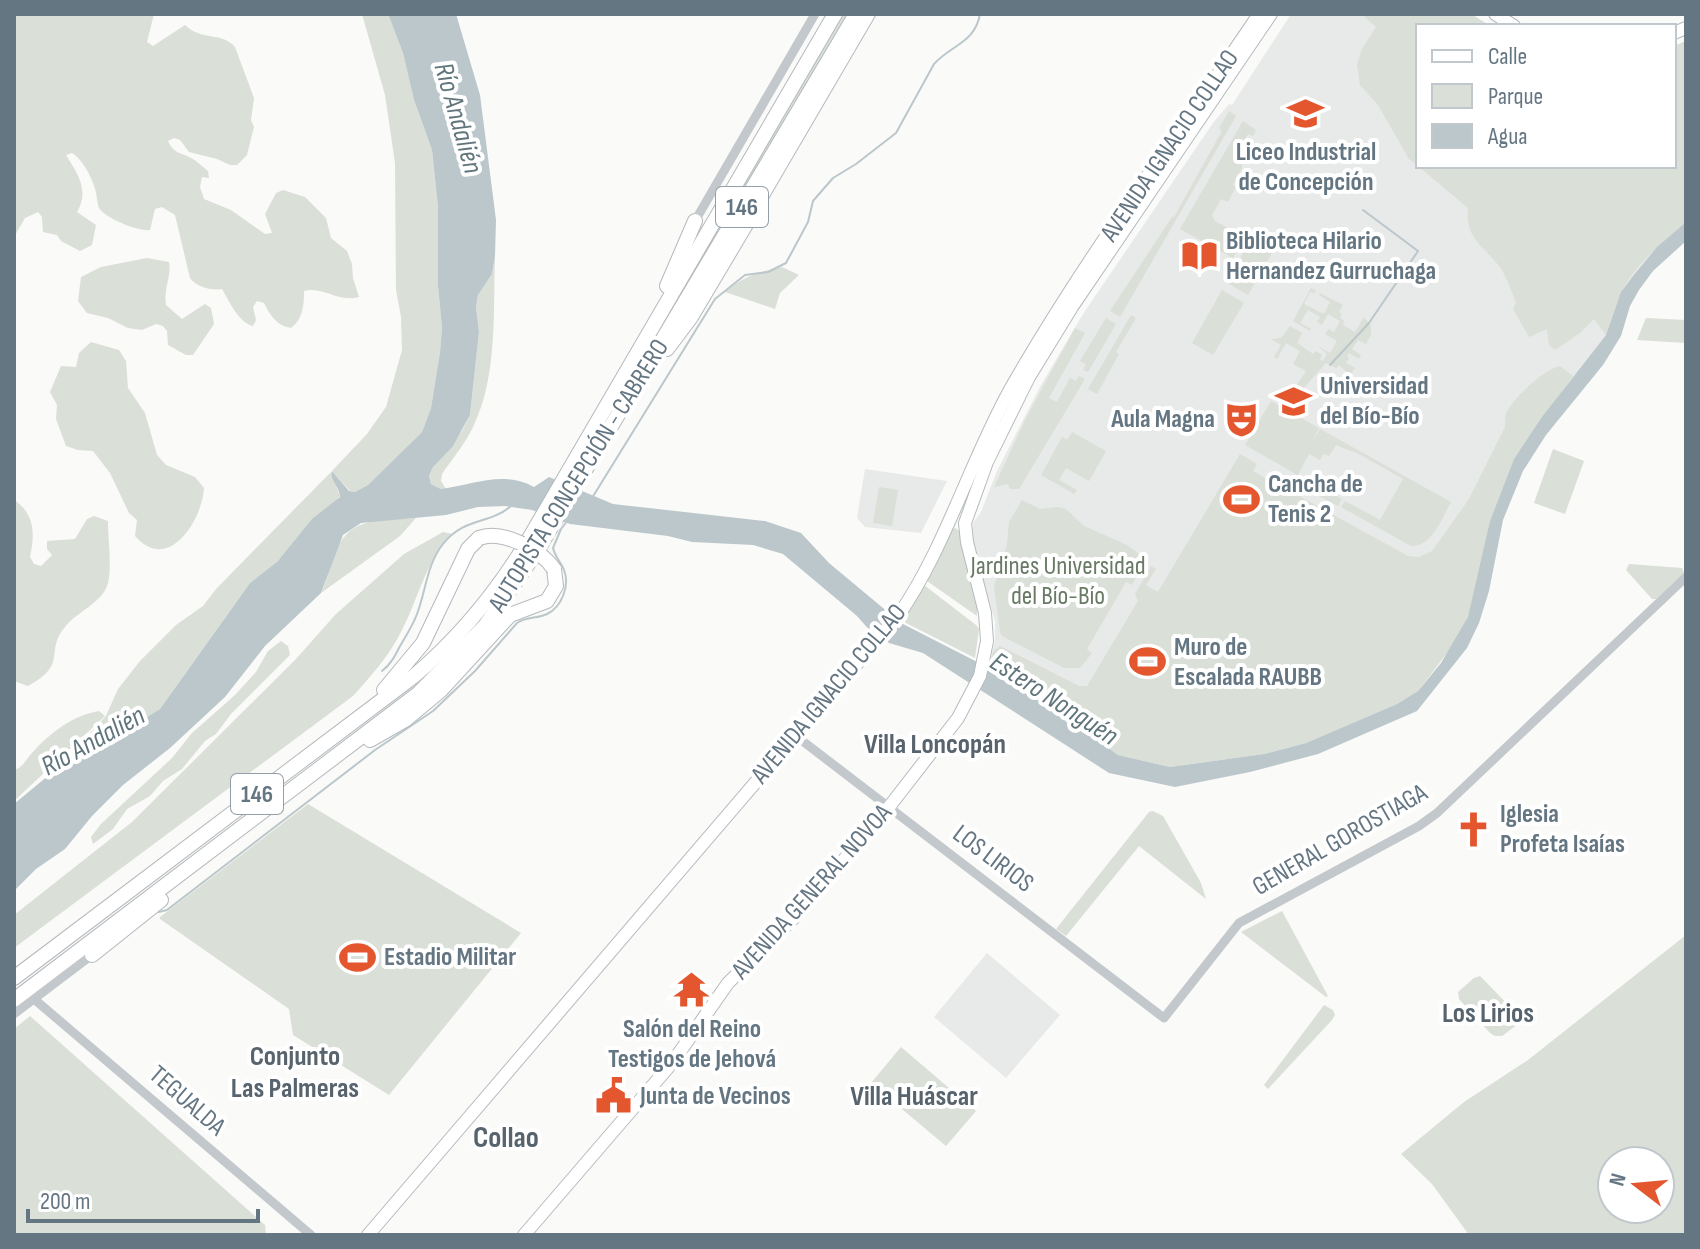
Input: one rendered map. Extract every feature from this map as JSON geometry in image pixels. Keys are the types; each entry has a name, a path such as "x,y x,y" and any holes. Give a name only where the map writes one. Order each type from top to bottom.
{"highway":[{"name":"AUTOPISTA CONCEPCIÓN - CABRERO","path":"572,480 645,339 835,14"},
{"name":"AUTOPISTA CONCEPCIÓN - CABRERO","path":"14,1000 404,706 460,654 508,595 541,531 628,400 856,14"},
{"path":"628,400 691,317 751,216"},
{"path":"645,339 695,221"},
{"name":"AUTOPISTA CONCEPCIÓN - CABRERO","path":"14,978 414,676 457,637 541,531"},
{"path":"331,760 382,734 416,712 469,663 510,615 547,601 556,586 554,569 547,560 506,536 495,534 479,538 468,549 433,625 411,660 350,724"},
{"path":"92,955 195,871 239,830"}],"main road":[{"path":"751,216 869,14"},
{"name":"AVENIDA IGNACIO COLLAO","path":"368,1235 898,616 919,579 976,457 1030,356 1259,14"},
{"name":"AVENIDA IGNACIO COLLAO","path":"987,462 1029,377 1072,307 1271,14"},
{"name":"AVENIDA GENERAL NOVOA","path":"524,1235 672,1063 728,983 791,923 889,807 952,727 974,692 986,651 985,613 965,523 987,462"}],"street":[{"path":"695,221 815,14"},
{"name":"GENERAL GOROSTIAGA","path":"1164,1018 1239,923 1419,826 1437,813 1686,577"},
{"name":"LOS LIRIOS","path":"796,736 1164,1018"},
{"path":"14,1014 92,955"},
{"name":"TEGUALDA","path":"34,999 311,1235"}],"shaded area":[{"name":"Universidad del Bío-Bío","path":"1291,14 1471,14 1488,24 1416,24 1416,168 1676,168 1676,45 1686,41 1686,222 1657,247 1606,335 1542,417 1484,557 1061,713 989,668 995,621 972,541 973,523 1041,385 1083,314 1213,123 1229,104 1232,105"},
{"path":"865,469 947,481 921,533 865,527 857,518"},
{"path":"987,953 1060,1015 1006,1078 934,1017"}],"green space":[{"path":"14,14 154,14 147,42 153,46 185,25 198,33 230,42 235,47 254,98 251,120 254,127 247,155 237,165 230,165 189,152 180,140 174,138 168,141 170,145 208,171 209,178 202,177 200,187 204,199 231,210 265,234 272,233 265,214 276,193 283,190 305,197 326,218 331,238 347,251 359,297 344,298 304,291 300,316 291,328 278,322 264,303 257,301 253,307 256,320 253,326 248,324 235,311 222,289 204,288 190,278 175,215 162,207 155,209 150,230 131,227 108,216 99,208 94,184 86,169 72,153 66,155 82,189 77,212 96,225 92,245 80,251 61,241 57,235 43,232 42,217 38,212 25,218 14,237"},
{"path":"362,14 388,14 432,150 438,207 438,286 442,328 431,408 422,432 368,485 355,492 350,491 332,471 367,434 386,407 402,350 396,290 395,163 385,95"},
{"path":"843,14 850,14 595,444 657,331"},
{"path":"1362,14 1471,14 1487,24 1416,24 1416,164 1409,159 1378,105 1360,85 1357,65 1362,49 1376,27"},
{"path":"1686,41 1686,222 1634,272 1621,293 1606,335 1594,319 1555,350 1549,345 1547,329 1529,337 1513,309 1516,302 1502,271 1472,234 1468,208 1420,168 1676,168 1676,45"},
{"path":"1229,111 1236,116 1120,317 1110,311 1174,217 1222,131 1219,128"},
{"path":"1243,121 1256,130 1253,136 1248,134 1240,149 1242,168 1233,185 1236,187 1228,202 1221,199 1212,215 1215,221 1244,237 1233,258 1180,229"},
{"path":"1255,232 1277,244 1248,295 1226,282"},
{"path":"495,256 493,343 487,386 473,427 442,474 441,481 446,489 441,489 431,484 429,476 470,415 479,332 476,307 478,295 492,274"},
{"path":"147,258 169,262 166,305 182,319 205,304 211,308 214,324 193,355 186,355 168,345 167,331 163,326 156,324 142,330 128,328 108,318 87,313 78,301 81,277 101,267"},
{"path":"782,267 799,275 780,293 775,309 725,292 752,275"},
{"path":"1311,288 1316,291 1310,292 1304,304 1324,314 1330,302 1320,293 1343,305 1339,312 1343,325 1355,332 1364,317 1371,326 1371,335 1366,344 1358,340 1352,349 1361,355 1359,359 1349,353 1347,356 1346,363 1355,368 1350,375 1339,365 1336,368 1326,363 1301,391 1295,388 1306,371 1293,364 1300,351 1286,343 1277,359 1274,357 1281,345 1271,339 1281,338 1290,326 1302,333 1297,343 1313,354 1316,351 1322,355 1320,360 1323,361 1327,354 1318,346 1330,353 1337,341 1325,334 1328,329 1334,332 1340,321 1328,314 1322,325 1317,322 1320,317 1308,310 1300,323 1310,331 1293,321"},
{"path":"1222,290 1244,303 1213,355 1192,343"},
{"path":"1131,315 1136,318 1097,394 1088,389"},
{"path":"1106,318 1116,324 1088,372 1083,370 1086,364 1080,361"},
{"path":"1646,318 1686,320 1686,343 1637,340"},
{"path":"1075,328 1085,333 1049,398 1057,402 1070,378 1076,381 1079,376 1085,379 1019,489 1010,489 1008,484 994,487 1026,418"},
{"path":"91,342 119,350 126,361 128,388 145,413 157,455 166,465 195,477 204,488 202,501 190,528 171,546 159,549 147,546 135,536 137,520 129,513 110,473 93,451 66,446 56,419 57,405 50,392 61,366 76,367 79,353"},
{"path":"1560,366 1573,376 1514,459 1490,521 1474,597 1457,640 1418,691 1397,704 1306,743 1264,754 1170,767 1118,755 1061,713 1004,681 989,668 993,651 1000,646 1079,686 1087,686 1138,601 1135,594 1151,566 1156,569 1146,585 1158,592 1240,454 1257,464 1253,471 1279,486 1284,479 1293,484 1301,497 1408,556 1419,557 1432,551 1469,499 1505,427 1509,408 1537,379"},
{"path":"1271,401 1319,428 1310,445 1320,429 1451,502 1431,537 1411,546 1341,507 1345,501 1380,520 1403,479 1359,454 1336,445 1329,456 1323,454 1320,460 1309,454 1298,475 1322,489 1320,492 1328,495 1330,492 1342,499 1338,506 1310,491 1294,473 1245,445"},
{"path":"1072,432 1106,451 1089,481 1066,468 1059,480 1077,490 1074,494 1041,475 1062,437 1067,440"},
{"path":"1553,449 1584,461 1565,514 1534,503"},
{"path":"331,472 340,496 278,561 250,583 160,709 55,770 106,716 118,689 140,661 176,625 203,606"},
{"path":"879,487 898,490 892,526 873,523"},
{"path":"14,500 30,518 33,540 30,557 34,564 41,566 52,555 47,549 47,541 75,539 87,519 94,516 108,521 110,568 105,590 65,627 48,671 28,686 14,681"},
{"name":"Jardines Universidad del Bío-Bío","path":"1022,500 1040,509 1066,509 1084,526 1127,545 1146,559 1132,585 1126,582 1087,649 1092,653 1080,668 1064,668 1002,636 1000,632 994,586 1007,544 1009,522"},
{"path":"416,518 400,536 321,593 336,551 350,531 369,522"},
{"path":"952,526 961,532 977,616 927,581"},
{"path":"443,532 453,534 429,568 396,641 353,696 14,948 14,915 132,822 295,660 336,614 404,554"},
{"path":"1629,564 1682,568 1684,573 1656,599 1652,599 1626,570"},
{"path":"924,585 979,629 975,658 906,623 902,616"},
{"path":"281,641 288,646 290,655 231,714 216,734 205,741 182,769 163,781 150,796 127,809 113,829 93,844 91,837 101,824 172,758 192,733 235,695 256,672 268,651"},
{"path":"99,711 105,716 14,801 14,770 62,726 80,716"},
{"name":"Estadio Militar","path":"308,804 521,933 389,1095 293,1035 289,1009 160,919"},
{"path":"1149,812 1163,816 1201,883 1206,899 1139,846 1066,936 1056,929"},
{"path":"1282,911 1328,996 1241,932"},
{"path":"1686,935 1686,1235 1469,1235 1432,1184 1401,1154 1464,1102 1528,1060"},
{"path":"1480,976 1519,1016 1518,1024 1502,1036 1490,1033 1459,999 1458,992"},
{"path":"1324,1005 1333,1010 1335,1015 1332,1020 1268,1089 1264,1085"},
{"path":"30,1016 265,1225 266,1235 14,1235 14,1029"},
{"path":"901,1047 976,1111 946,1146 871,1083"}],"water":[{"name":"Río Andalién","path":"388,14 456,14 480,95 496,220 492,274 478,295 476,307 479,332 470,415 453,446 433,467 429,476 431,484 441,489 499,479 534,487 549,477 613,504 765,521 801,533 829,563 901,623 989,668 1004,681 1061,713 1118,755 1170,767 1264,754 1306,743 1397,704 1418,691 1441,663 1468,617 1490,521 1514,459 1542,417 1606,335 1621,292 1633,276 1657,247 1686,222 1686,241 1653,271 1639,290 1630,306 1621,336 1603,365 1546,435 1523,471 1503,520 1489,591 1467,648 1417,711 1318,754 1175,787 1109,773 923,653 889,643 872,633 857,616 783,554 753,545 692,542 668,536 570,524 532,510 505,506 478,507 446,515 361,523 343,535 321,593 265,646 225,697 170,748 123,785 65,849 36,869 14,891 14,804 55,770 160,709 250,583 278,561 312,519 340,497 332,471 349,491 355,492 368,485 422,432 431,408 442,328 438,286 438,207 432,150"}],"waterway":[{"path":"592,498 715,299 745,275 768,272 786,263 808,222 813,201 833,178 896,133 934,64 968,38 980,14"},
{"path":"1330,365 1369,323 1418,251 1363,210"},
{"path":"382,671 414,622 430,569 443,544 459,529 511,506"},
{"path":"159,912 167,910 375,750 433,711 475,671 517,623 552,611 561,601 566,582 564,570 553,548 568,520"}],"place":[{"name":"Liceo Industrial de Concepción","path":"1306,113"},
{"name":"Biblioteca Hilario Hernandez Gurruchaga","path":"1200,256"},
{"name":"Universidad del Bío-Bío","path":"1294,401"},
{"name":"Aula Magna","path":"1241,419"},
{"name":"Cancha de Tenis 2","path":"1242,499"},
{"name":"Muro de Escalada RAUBB","path":"1148,662"},
{"name":"Iglesia Profeta Isaías","path":"1474,829"},
{"name":"Estadio Militar","path":"358,957"},
{"name":"Salón del Reino Testigos de Jehová","path":"692,990"},
{"name":"Junta de Vecinos","path":"614,1096"}],"district":[{"name":"Villa Loncopán","path":"935,744"},
{"name":"Los Lirios","path":"1488,1013"},
{"name":"Conjunto Las Palmeras","path":"295,1072"},
{"name":"Villa Huáscar","path":"914,1096"},
{"name":"Collao","path":"506,1138"}],"water label":[{"name":"Estero Nonguén","path":"1054,699"}]}
